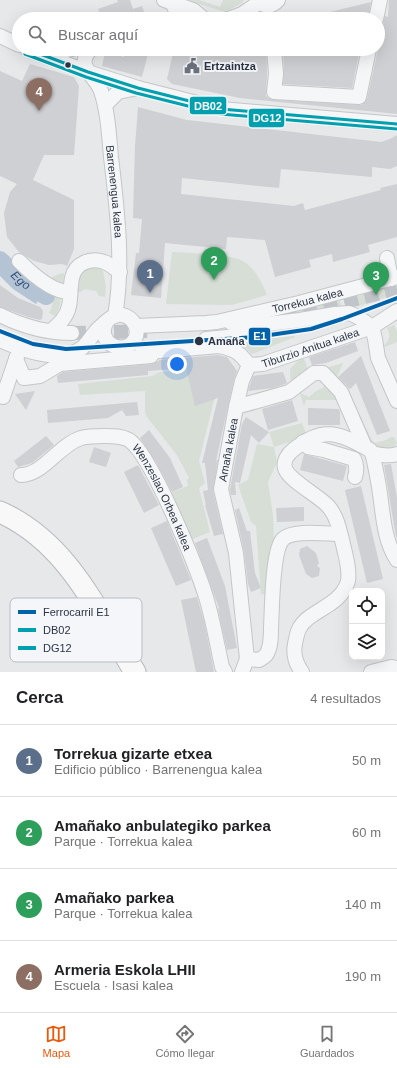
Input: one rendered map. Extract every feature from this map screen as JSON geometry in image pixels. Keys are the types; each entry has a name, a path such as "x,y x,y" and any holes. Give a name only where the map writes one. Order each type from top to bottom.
{"highway":[{"path":"0,512 21,523 41,538 69,568 84,586 91,598"},
{"path":"129,662 135,672"}],"street":[{"path":"377,12 380,0"},
{"path":"168,1 176,9 176,12"},
{"path":"168,1 195,12"},
{"path":"249,12 267,7"},
{"path":"0,36 12,42"},
{"path":"44,56 138,88 221,109 397,124"},
{"path":"86,56 85,65 88,72"},
{"path":"275,56 276,74 274,92 359,97 368,56"},
{"name":"Barrenengua kalea","path":"88,72 99,86 106,105 114,182 120,272 111,318"},
{"path":"106,105 118,92 138,88"},
{"path":"387,258 394,278"},
{"path":"19,261 30,273 46,284 66,292"},
{"path":"0,315 25,326 58,322 69,306 66,292 77,266 83,262 104,262 120,272"},
{"name":"Torrekua kalea","path":"217,322 299,303 394,278"},
{"name":"Tiburzio Anitua kalea","path":"249,365 263,364 372,327 397,312"},
{"name":"Tiburzio Anitua kalea","path":"217,322 259,324 349,313 358,317 372,327"},
{"path":"17,354 43,354 59,356 71,353 82,347 90,337 111,318 121,315 131,319 136,326 136,334 133,341 126,347 82,347"},
{"path":"111,318 105,325 104,335 106,340 113,346"},
{"path":"58,322 61,333 72,333"},
{"path":"136,326 206,324 217,322"},
{"path":"372,327 378,358 397,401"},
{"path":"153,353 155,342 260,334"},
{"path":"0,340 17,354 24,378 40,376 60,364 220,346 230,348 240,354 249,365"},
{"path":"133,341 148,352 153,353"},
{"path":"3,397 17,354"},
{"name":"Amaña kalea","path":"248,659 236,553 221,489 236,407 242,381 249,365"},
{"path":"236,407 289,392 314,373 323,373 341,392 376,469 388,539 397,560"},
{"path":"302,672 295,658 294,648 300,628 306,620 327,606 344,590 348,580 348,567 334,514 314,493 293,479 285,469 285,460 289,453 309,438 319,434 329,433 348,438 368,450 382,455 397,454"},
{"name":"Wenzeslao Orbea kalea","path":"21,475 32,474 66,447 81,438 104,436 121,437 130,441 142,455 158,483 184,542 206,597 222,667 226,672"},
{"path":"303,442 308,447 354,459 357,471 355,477"},
{"path":"242,672 248,659 259,660 266,655 270,642 278,548 283,539 307,533 340,534"},
{"path":"371,672 391,667 397,668"}],"shaded area":[{"path":"199,0 220,7 223,0 244,0 242,3 225,12 190,1"},
{"path":"172,252 217,255 241,260 250,266 254,271 267,295 232,305 166,304"},
{"path":"96,267 103,271 106,286 105,297 99,296 96,291 85,289 76,293 75,284 84,268"},
{"path":"62,273 64,276 61,288 60,306 55,316 49,313 53,298 52,290 48,282 52,277"},
{"path":"395,284 397,294 359,306 356,297"},
{"path":"340,301 343,310 278,315 274,313"},
{"path":"394,325 397,331 397,342 385,347 384,345 388,341 389,337 387,328"},
{"path":"295,337 252,354 239,342"},
{"path":"303,356 309,372 291,385 290,369"},
{"path":"343,363 337,377 348,390 371,439 375,443 394,437 397,443 391,450 371,448 326,368"},
{"path":"215,368 220,376 199,461 205,483 199,488 210,532 190,540 171,493 188,486 187,480 189,478 177,455 147,417 145,412 145,391 80,395 78,384 152,376 160,372"},
{"path":"329,384 341,400 306,400 304,406 300,393 309,397"},
{"path":"302,423 307,436 274,447 269,432"},
{"path":"257,444 274,447 277,462 268,482 273,515 274,545 271,595 261,594 256,526 251,522 238,485 248,480"}],"water":[{"path":"0,254 20,275 43,291 36,304 13,289 0,276"}],"building":[{"path":"117,0 130,0 133,9 142,6 144,12 99,12 98,9 118,2"},
{"path":"389,0 397,0 397,114 240,98 172,84 167,79 172,56 266,56 266,96 270,99 362,105 367,99 376,56 385,56 385,16 388,17"},
{"path":"371,2 369,12 330,12"},
{"path":"104,56 147,56 142,77 102,66"},
{"path":"283,56 359,56 352,88 283,84"},
{"path":"30,64 74,77 79,86 74,155 44,155 33,180 74,200 74,249 67,266 62,264 49,265 34,261 19,252 7,237 4,213 10,192 17,184 0,176 0,71 22,81"},
{"path":"138,107 187,120 381,142 397,135 397,166 390,169 372,167 372,177 281,169 279,188 182,178 181,194 294,206 303,203 305,210 381,190 380,188 397,184 397,237 368,245 370,252 333,262 332,254 309,260 311,267 275,277 265,240 227,237 226,249 165,243 161,298 131,295 136,253 139,253 142,219 133,218 135,146"},
{"path":"0,285 18,298 40,307 43,311 42,319 40,320 28,317 0,307"},
{"path":"355,342 358,351 326,363 312,365 309,357"},
{"path":"218,355 227,357 237,371 216,461 218,459 213,491 223,534 214,536 205,505 203,491 208,490 205,463 202,463 218,398 195,406 186,368 148,371 148,375 58,383 57,376 63,372 152,364 159,360"},
{"path":"361,356 390,431 377,435 356,383 350,389 338,377"},
{"path":"283,372 287,383 273,388 248,391 253,376"},
{"path":"35,391 26,410 15,394"},
{"path":"292,400 298,421 268,430 262,409"},
{"path":"137,402 139,415 126,416 122,410 108,418 48,423 47,410"},
{"path":"308,408 339,409 340,425 308,425"},
{"path":"246,417 269,432 259,443 251,435 240,483 235,482 236,495 231,495 230,489 242,424"},
{"path":"149,430 170,458 183,487 172,492 156,462 140,438"},
{"path":"46,436 54,445 32,463 18,467 14,461"},
{"path":"94,447 111,453 106,467 89,462"},
{"path":"304,454 347,466 343,481 300,470"},
{"path":"391,464 397,498 397,537 384,465"},
{"path":"138,465 159,505 144,513 124,472"},
{"path":"361,486 383,579 367,583 345,490"},
{"path":"304,507 304,521 277,522 276,508"},
{"path":"239,508 247,531 250,531 255,573 261,588 251,592 248,584 244,551 235,510"},
{"path":"167,521 191,580 176,586 151,528"},
{"path":"207,538 225,586 237,648 227,650 219,608 195,543"},
{"path":"307,546 316,553 319,563 317,566 320,568 319,576 312,578 306,574 299,555 300,549"},
{"path":"197,597 205,625 214,672 196,672 181,600"}],"waterway":[{"name":"Ego","path":"0,260 23,283 46,296"}],"tunnel":[{"path":"283,317 397,289"},
{"path":"72,333 147,331"}],"rail line":[{"name":"E1","path":"0,331 33,344 66,349 256,337 311,329 397,298"}],"transit line":[{"name":"DG12","path":"30,56 86,77 136,93 220,114 397,129"},
{"name":"DB02","path":"46,56 88,72 138,88 221,109 397,124"}],"place":[{"name":"Ertzaintza","path":"192,66"},
{"name":"Armeria Eskola LHII","path":"39,111"},
{"name":"Amañako anbulategiko parkea","path":"214,280"},
{"name":"Torrekua gizarte etxea","path":"150,293"},
{"name":"Amañako parkea","path":"376,295"},
{"name":"Amaña","path":"199,341"}]}
